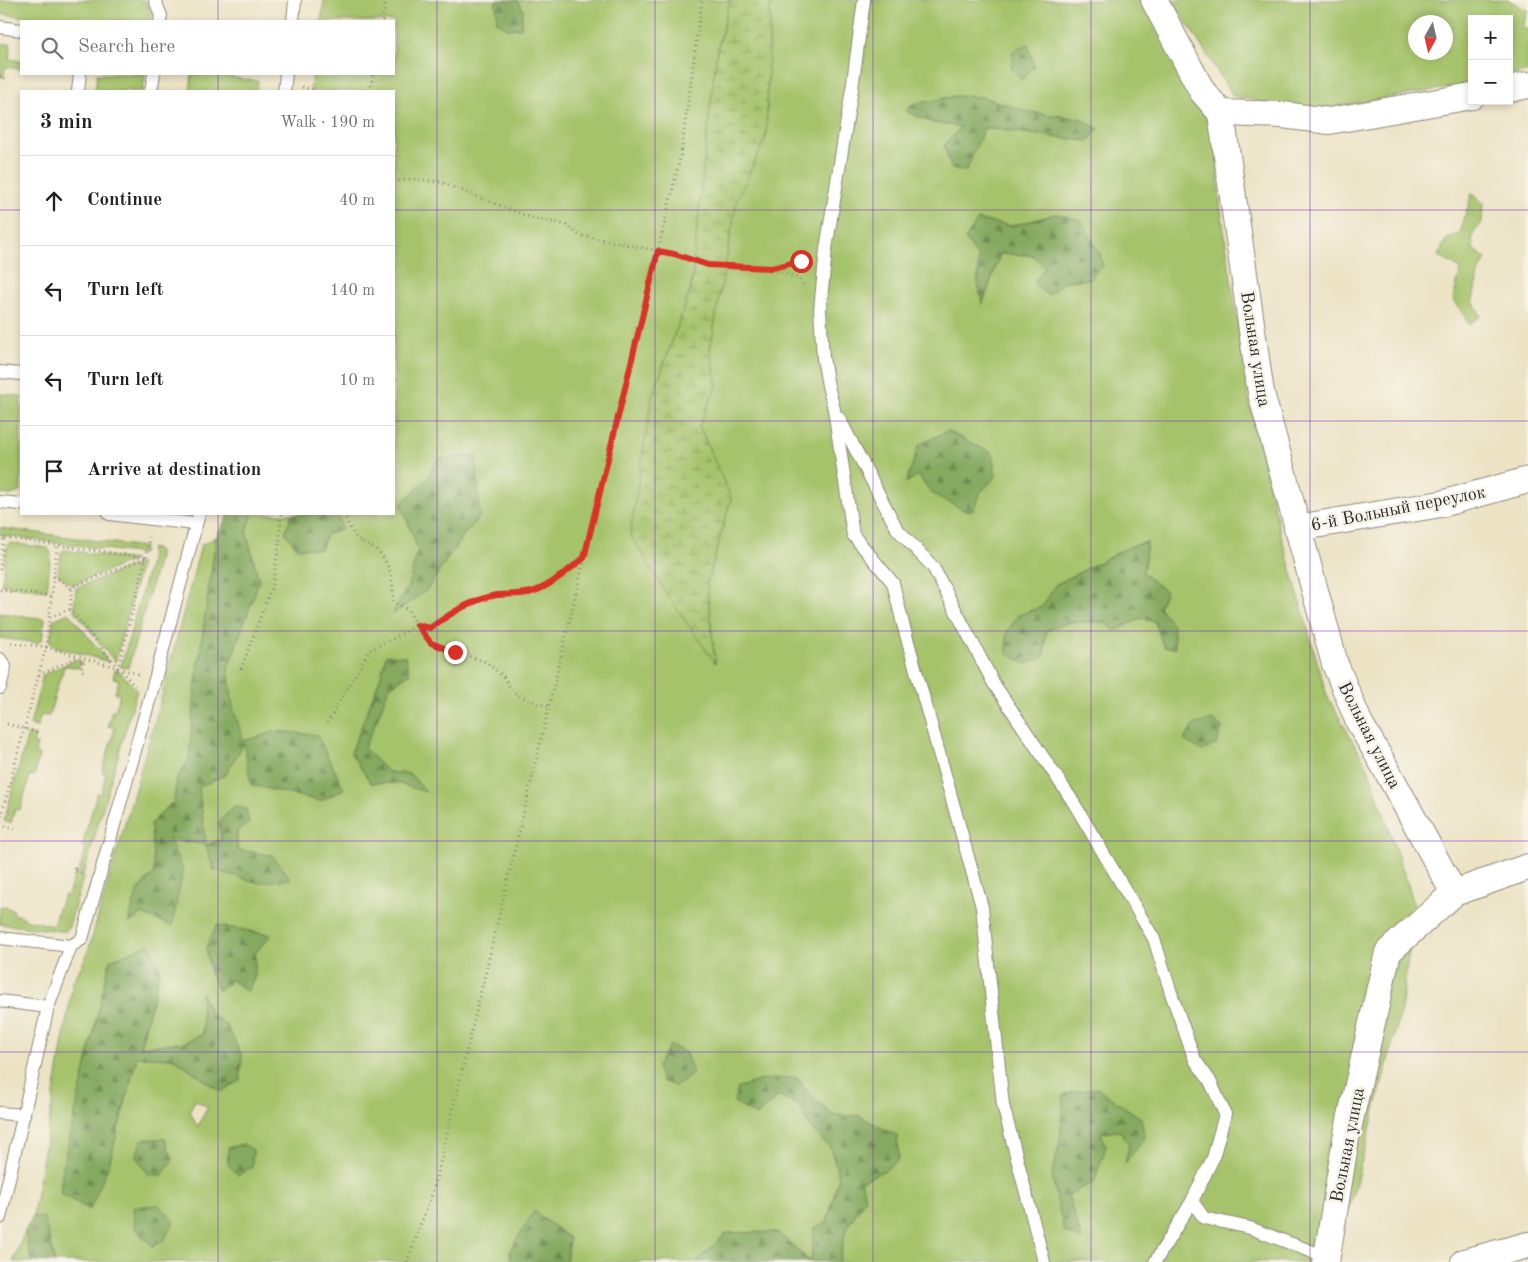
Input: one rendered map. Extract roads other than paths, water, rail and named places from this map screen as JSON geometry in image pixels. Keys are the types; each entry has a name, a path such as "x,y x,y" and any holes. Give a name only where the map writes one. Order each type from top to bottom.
{"street":[{"path":"1154,0 1202,91 1221,113 1283,115 1329,121 1468,97"},
{"path":"1513,88 1528,85"},
{"name":"Вольная улица","path":"1221,113 1261,393 1335,664 1359,722 1454,893 1388,952 1346,1138 1330,1260"},
{"name":"6-й Вольный переулок","path":"1297,528 1441,504 1528,480"},
{"path":"1454,893 1528,867"},
{"path":"1464,1262 1528,1245"}],"lane":[{"path":"155,0 161,16 160,20"},
{"path":"292,20 295,0"},
{"path":"864,0 852,89 826,249 820,310 823,358 834,409 853,535 893,584 982,908 1002,1105 1044,1262"},
{"path":"0,27 20,30"},
{"path":"78,90 80,75"},
{"path":"151,90 154,75"},
{"path":"284,90 286,75"},
{"path":"0,372 20,374"},
{"path":"834,409 897,529 933,567 994,684 1072,800 1154,939 1195,1060 1210,1081 1225,1114 1213,1158 1192,1201 1155,1262"},
{"path":"0,502 20,504"},
{"path":"0,938 70,946 82,940 154,683 197,519 120,515"},
{"path":"0,659 5,666 0,688"},
{"path":"0,1218 48,1006 70,946"},
{"path":"0,1001 48,1006"},
{"path":"0,1113 24,1115"},
{"path":"1192,1201 1204,1218 1250,1228 1330,1260"}]}
